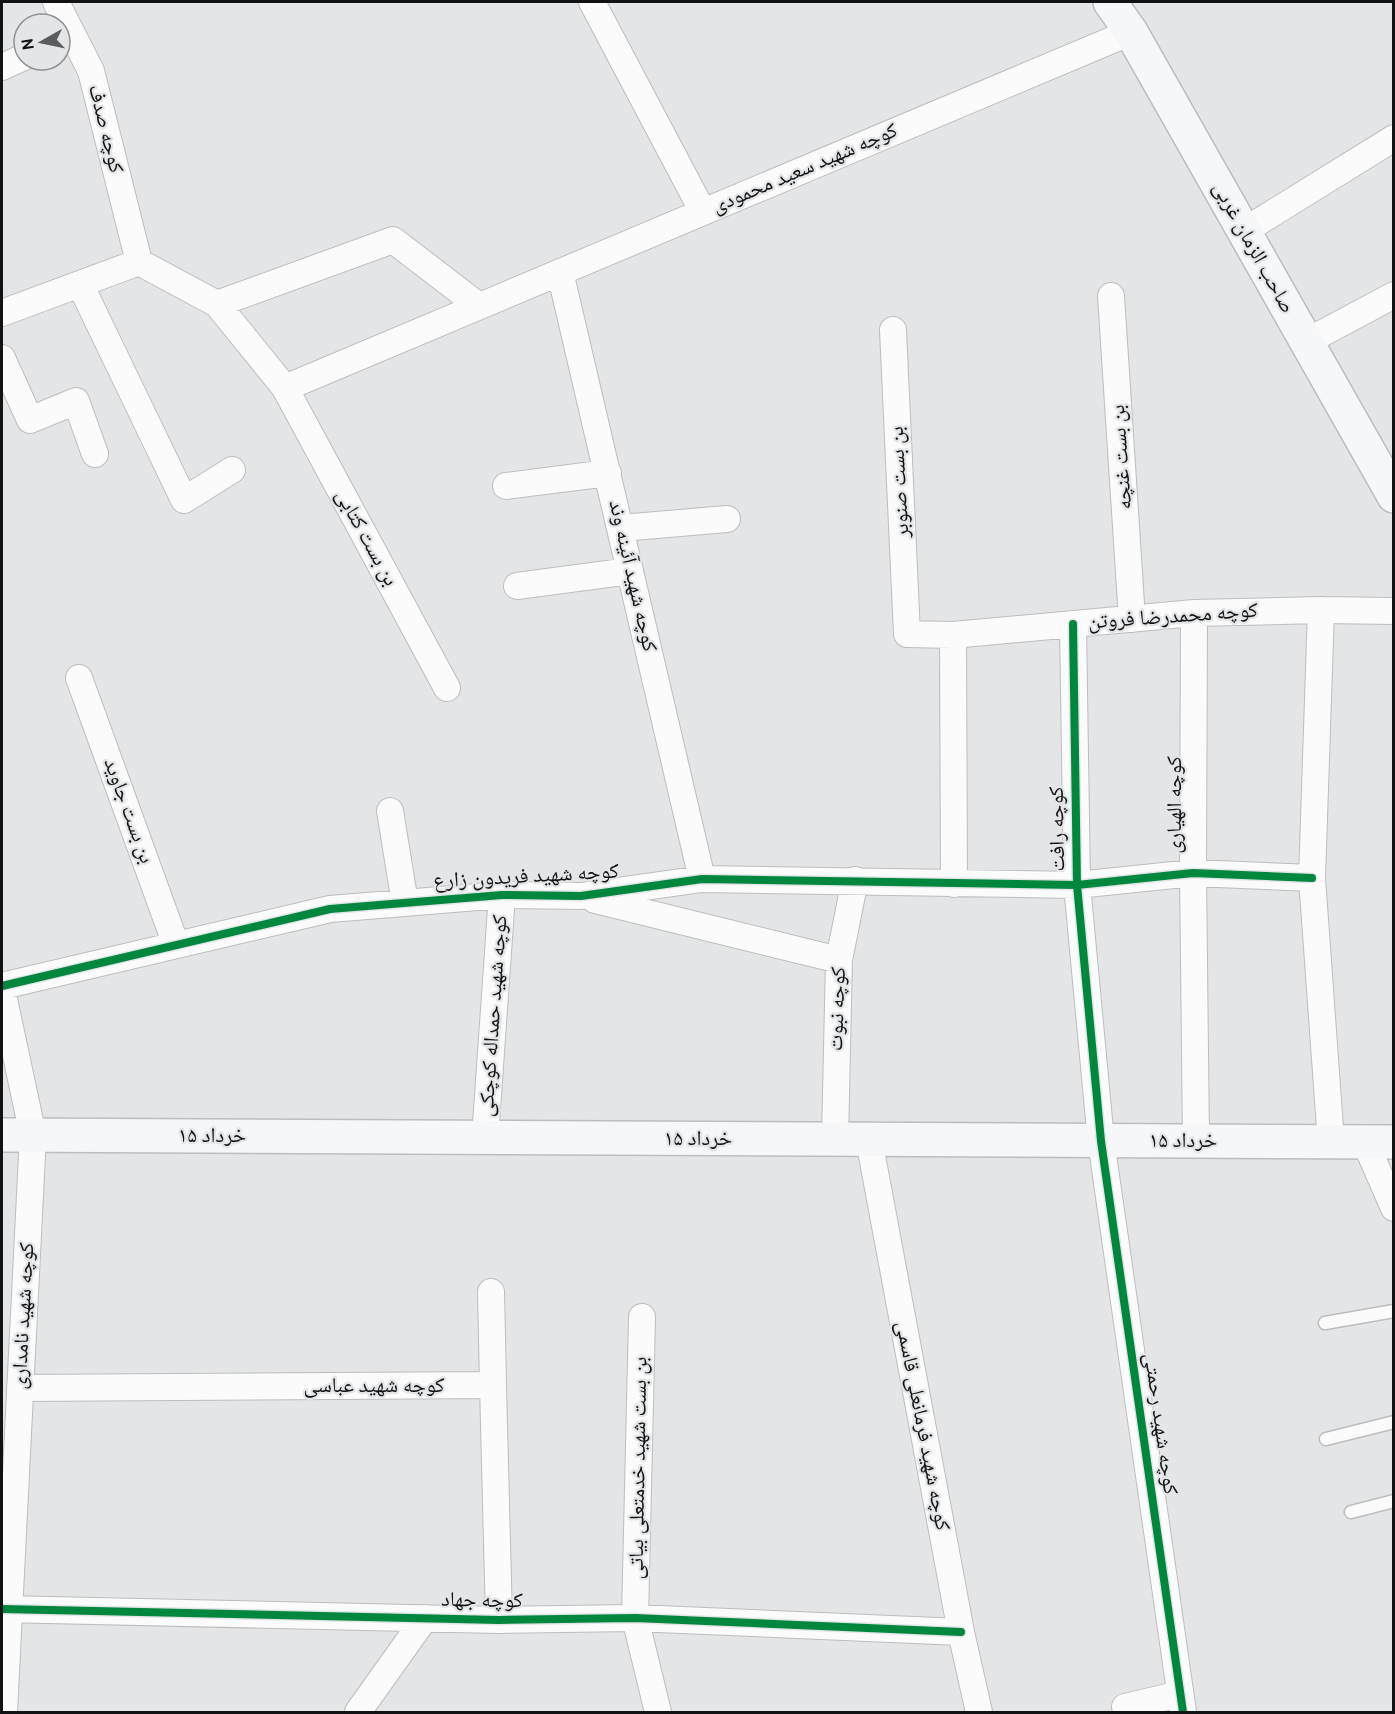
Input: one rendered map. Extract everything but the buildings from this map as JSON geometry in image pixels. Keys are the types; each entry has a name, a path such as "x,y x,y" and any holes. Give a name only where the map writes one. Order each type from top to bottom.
{"main road":[{"name":"صاحب الزمان غربی","path":"1110,2 1131,32 1306,342 1391,484"},
{"name":"۱۵ خرداد","path":"17,1135 1379,1142"}],"street":[{"path":"592,2 703,212"},
{"name":"کوچه شهید سعید محمودی","path":"285,388 1131,32"},
{"name":"کوچه صدف","path":"72,46 91,71 139,262"},
{"path":"1244,231 1394,138"},
{"path":"2,313 139,262 217,304 393,240 479,306"},
{"name":"کوچه شهید آئینه وند","path":"560,272 702,879"},
{"path":"80,284 184,500 232,470"},
{"path":"1306,342 1394,295"},
{"name":"بن بست غنچه","path":"1111,296 1132,619"},
{"name":"بن بست کتابی","path":"217,304 285,388 447,688"},
{"name":"بن بست صنوبر","path":"893,330 907,634"},
{"path":"2,358 30,420 76,401 95,454"},
{"path":"506,486 608,473"},
{"path":"621,528 727,519"},
{"path":"518,585 630,571"},
{"path":"1321,610 1311,878 1331,1142"},
{"name":"کوچه محمدرضا فروتن","path":"907,634 953,635 1194,613 1394,611"},
{"name":"کوچه الهیاری","path":"1194,613 1193,873 1196,1142"},
{"name":"کوچه رافت","path":"1073,624 1077,885 1101,1141"},
{"path":"953,635 954,884"},
{"name":"بن بست جاوید","path":"79,678 176,945"},
{"path":"390,811 405,903"},
{"name":"کوچه شهید فریدون زارع","path":"2,988 330,909 502,895 580,896 702,879 1077,885 1193,873 1311,878"},
{"name":"کوچه نبوت","path":"835,1139 839,960 855,880"},
{"name":"کوچه شهید حمداله کوچکی","path":"485,1138 502,895"},
{"name":"کوچه شهید فریدون زارع","path":"580,896 839,960"},
{"name":"کوچه شهید نامداری","path":"2,988 17,1135 20,1388 5,1609 4,1713"},
{"name":"کوچه شهید فرمانعلی قاسمی","path":"868,1140 961,1632 979,1713"},
{"name":"کوچه شهید رحمتی","path":"1101,1141 1181,1703"},
{"path":"1379,1142 1394,1208"},
{"path":"491,1292 499,1620"},
{"name":"بن بست شهید خدمتعلی بیاتی","path":"642,1317 635,1618 658,1713"},
{"name":"کوچه شهید عباسی","path":"20,1388 493,1385"},
{"name":"کوچه جهاد","path":"5,1609 499,1620 635,1618 961,1632"},
{"path":"358,1713 425,1618"},
{"path":"1125,1707 1181,1703"}],"lane":[{"path":"1325,1323 1394,1311"},
{"path":"1326,1439 1394,1422"},
{"path":"1351,1512 1394,1501"}],"cycle path":[{"path":"1073,624 1077,885 1101,1141 1183,1712"},
{"path":"2,986 330,909 502,895 581,896 702,879 1077,885 1193,873 1312,878"},
{"path":"2,1609 499,1620 635,1618 961,1632"}]}
